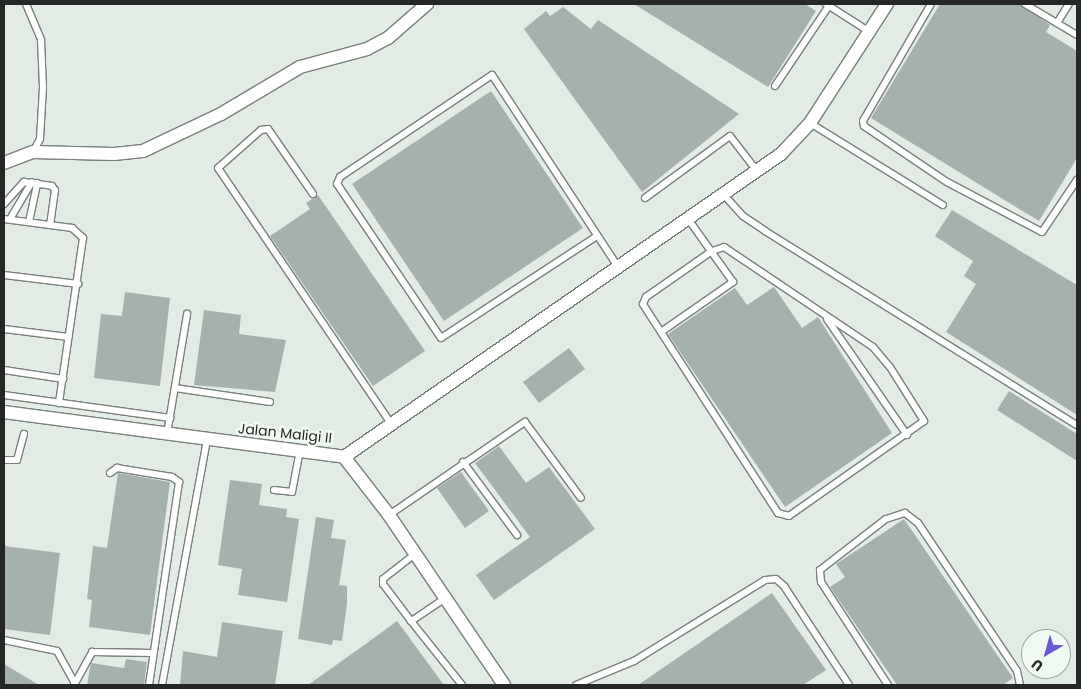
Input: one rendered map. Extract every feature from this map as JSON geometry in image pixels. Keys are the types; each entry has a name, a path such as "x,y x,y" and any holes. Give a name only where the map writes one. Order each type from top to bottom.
{"street":[{"path":"4,163 32,152 131,154 156,146 222,114 300,67 367,49 388,38 427,4"},
{"path":"344,457 393,426 781,154 810,122 887,4"},
{"name":"Jalan Maligi II","path":"4,412 167,435 300,449 344,457 389,515 414,555 504,685"}],"lane":[{"path":"26,4 41,40 43,87 40,139 32,152"},
{"path":"775,86 828,4 870,32"},
{"path":"931,4 863,121 864,126 947,182 1042,232 1077,180"},
{"path":"1025,4 1077,35"},
{"path":"1057,23 1069,4"},
{"path":"597,236 441,338 337,184 340,177 492,75 618,267"},
{"path":"810,122 943,205"},
{"path":"313,194 268,129 261,130 218,168 393,426"},
{"path":"645,198 730,136 757,170"},
{"path":"4,204 19,186 34,182 55,188 50,224"},
{"path":"34,182 7,219 50,224 76,230 82,235 78,284 59,403"},
{"path":"29,222 34,182"},
{"path":"724,195 742,216 764,231 1077,425"},
{"path":"661,332 733,282 688,219"},
{"path":"724,248 732,252 873,347 890,367 924,421 907,435 789,516 783,516 644,306 645,298 712,251 724,248"},
{"path":"4,275 78,284"},
{"path":"167,435 187,314"},
{"path":"825,316 907,435"},
{"path":"4,329 69,338"},
{"path":"4,370 63,379"},
{"path":"175,388 270,402"},
{"path":"4,395 170,418"},
{"path":"389,515 463,462 525,422 581,498"},
{"path":"4,460 17,460 24,434"},
{"path":"162,685 207,440"},
{"path":"274,490 292,492 300,449"},
{"path":"463,462 517,535"},
{"path":"110,473 117,468 172,477 179,482 149,685"},
{"path":"888,685 819,575 822,565 886,519 905,513 918,523 1017,671 1020,685"},
{"path":"414,555 383,579 383,584 462,685"},
{"path":"576,685 634,661 765,580 776,579 784,586 849,685"},
{"path":"411,621 444,599"},
{"path":"4,640 57,651 75,684"},
{"path":"75,684 92,652 153,653"}],"building":[{"path":"634,4 805,4 816,11 768,87"},
{"path":"940,4 1020,4 1050,25 1046,32 1077,51 1077,158 1039,221 871,118"},
{"path":"563,7 591,29 598,20 739,114 642,192 524,29 546,11 550,16"},
{"path":"491,91 583,228 444,321 352,184"},
{"path":"318,195 425,351 373,386 270,236 310,209 306,203"},
{"path":"952,210 1077,285 1077,415 946,332 976,284 964,276 973,261 935,236"},
{"path":"774,287 802,328 818,317 892,433 785,507 668,334 735,288 747,305"},
{"path":"125,292 170,298 160,386 94,378 101,314 122,316"},
{"path":"204,310 241,315 239,334 286,340 275,392 194,385"},
{"path":"569,348 585,369 539,403 523,382"},
{"path":"1009,391 1077,434 1077,461 997,410"},
{"path":"499,446 526,483 549,467 595,529 494,600 476,575 530,537 475,463"},
{"path":"461,472 489,511 465,528 437,488"},
{"path":"118,473 170,482 150,635 89,627 92,600 87,599 93,546 107,548"},
{"path":"230,480 262,484 259,505 287,509 286,517 299,519 287,602 238,595 242,569 218,565"},
{"path":"316,517 334,520 331,538 346,540 339,585 347,586 347,604 342,641 333,640 332,645 298,639"},
{"path":"904,519 1013,678 1003,685 897,685 830,587 845,577 836,564"},
{"path":"4,546 60,553 50,635 4,629"},
{"path":"772,593 826,670 803,685 638,685"},
{"path":"397,621 444,685 308,685 367,643"},
{"path":"222,622 283,631 275,685 180,685 183,651 217,657"},
{"path":"126,659 147,662 144,685 87,685 91,663 124,668"},
{"path":"4,664 39,685 4,685"}]}
